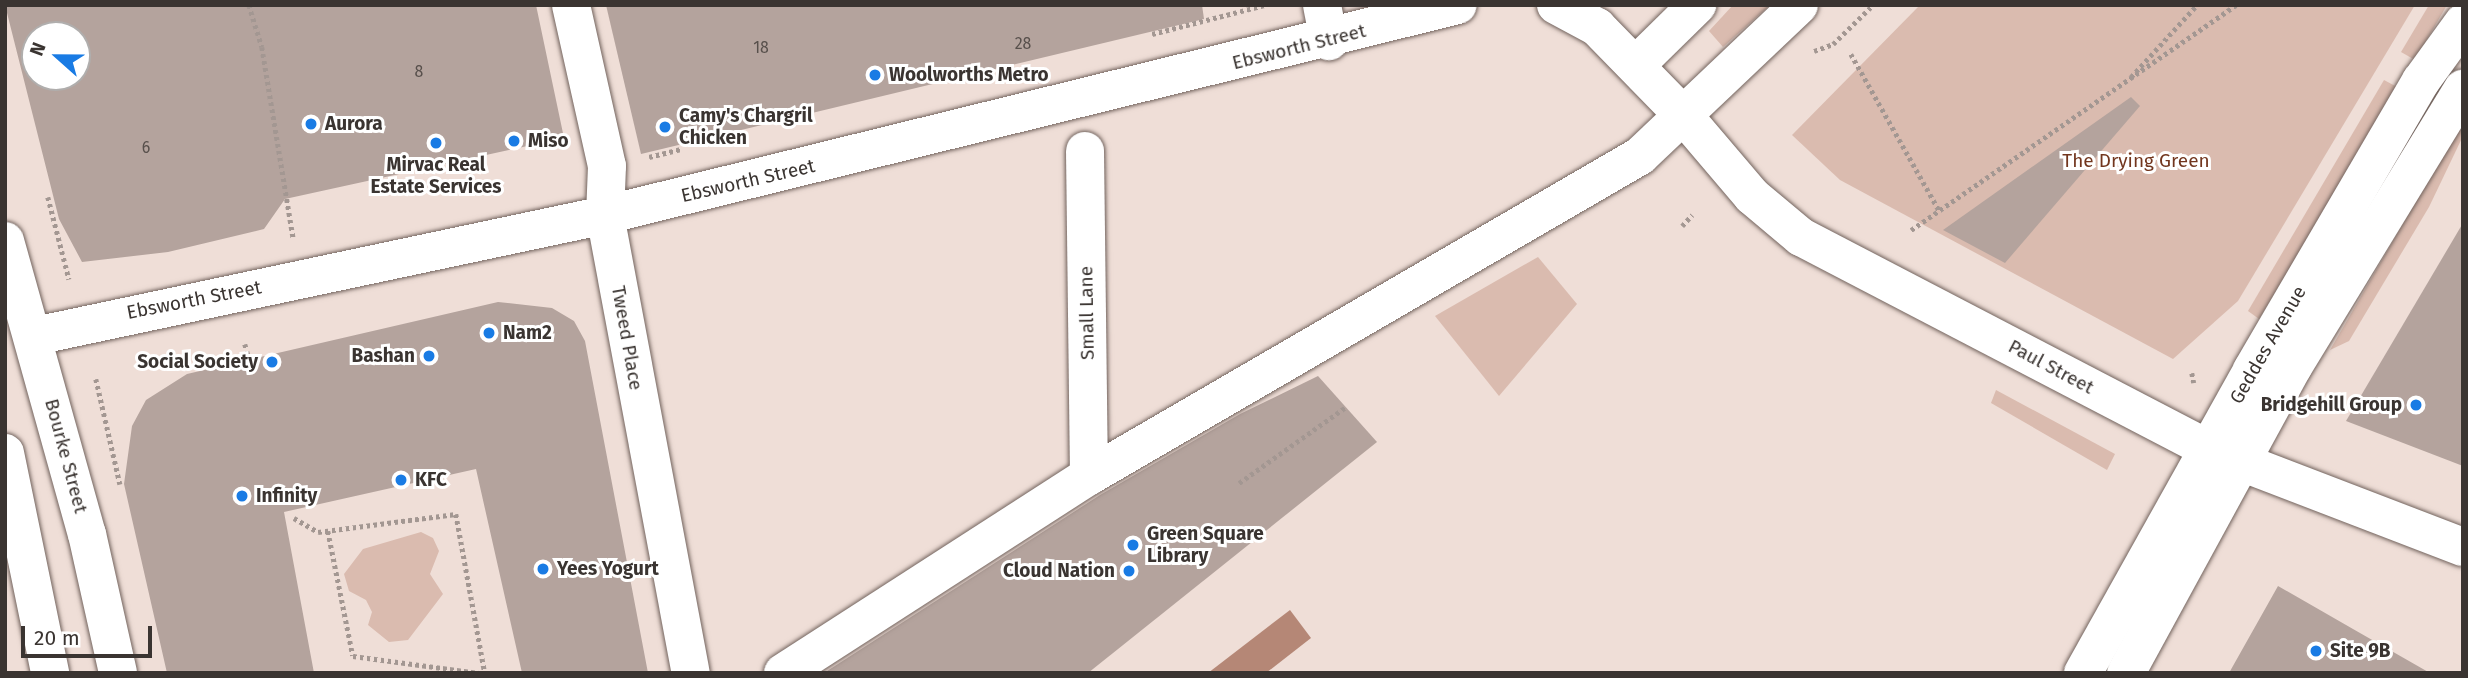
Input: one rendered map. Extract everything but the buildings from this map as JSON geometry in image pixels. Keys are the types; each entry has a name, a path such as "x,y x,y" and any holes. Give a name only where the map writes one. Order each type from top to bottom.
{"street":[{"name":"Tweed Place","path":"571,5 607,166 605,215 691,671"},
{"name":"Ebsworth Street","path":"34,336 605,215 1325,23 1458,5"},
{"path":"1556,5 1597,27 1684,116"},
{"path":"1636,65 1696,5"},
{"path":"783,673 1089,476 1640,156 1799,5"},
{"name":"Geddes Avenue","path":"2126,673 2225,458 2421,81 2463,23"},
{"name":"Geddes Avenue","path":"2083,673 2225,458 2307,343 2463,89"},
{"name":"Paul Street","path":"1684,116 1752,196 1801,237 2225,458 2463,547"},
{"name":"Small Lane","path":"1085,150 1089,476"},
{"name":"Bourke Street","path":"5,241 34,336 118,673"},
{"path":"5,453 50,673"}],"path":[{"path":"249,5 262,47 286,219"},
{"path":"2125,83 2197,5"},
{"path":"1911,230 2236,5"},
{"path":"1851,54 1940,212"},
{"path":"48,197 69,279"},
{"path":"1682,226 1692,215"},
{"path":"244,344 250,359"},
{"path":"2192,373 2194,383"},
{"path":"1239,484 1346,407"},
{"path":"294,518 318,532 456,514 485,673"},
{"path":"328,531 353,656 479,673"}],"green space":[{"path":"1733,5 1770,5 1723,47 1709,31"},
{"name":"The Drying Green","path":"1920,5 2415,5 2238,301 2173,359 1840,180 1792,135"},
{"path":"2429,5 2447,5 2415,60 2401,52"},
{"path":"2384,80 2399,88 2259,319 2248,311"},
{"path":"2463,120 2463,136 2429,207 2349,341 2330,350"},
{"path":"1538,257 1577,304 1499,396 1435,316"},
{"path":"1996,390 2115,454 2107,470 1991,403"},
{"path":"421,532 433,538 439,551 430,574 443,594 408,640 389,642 368,625 372,612 366,600 349,591 344,574 363,549"}],"shaded area":[{"path":"1290,610 1311,638 1266,673 1208,673"}],"place":[{"name":"Woolworths Metro","path":"875,75"},
{"name":"Aurora","path":"311,124"},
{"name":"Camy's Chargril Chicken","path":"665,127"},
{"name":"Miso","path":"514,141"},
{"name":"Mirvac Real Estate Services","path":"436,143"},
{"name":"Nam2","path":"489,333"},
{"name":"Bashan","path":"429,356"},
{"name":"Social Society","path":"272,362"},
{"name":"Bridgehill Group","path":"2416,405"},
{"name":"KFC","path":"401,480"},
{"name":"Infinity","path":"242,496"},
{"name":"Green Square Library","path":"1133,545"},
{"name":"Yees Yogurt","path":"543,569"},
{"name":"Cloud Nation","path":"1129,571"},
{"name":"Site 9B","path":"2316,651"}]}
